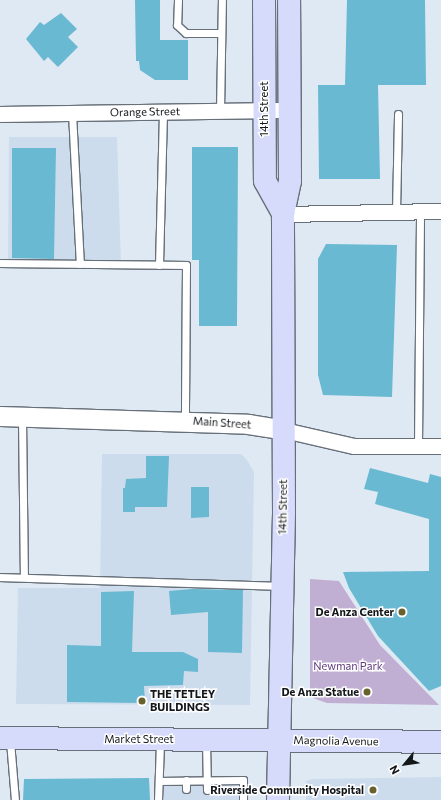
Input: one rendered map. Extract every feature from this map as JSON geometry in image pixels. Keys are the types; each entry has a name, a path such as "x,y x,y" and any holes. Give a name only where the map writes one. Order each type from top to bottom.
{"main road":[{"name":"14th Street","path":"264,0 265,180 284,214"},
{"name":"14th Street","path":"278,800 284,430 284,214 290,181 289,0"},
{"name":"Market Street","path":"5,738 206,739 278,741"},
{"name":"Magnolia Avenue","path":"278,741 435,745"}],"street":[{"name":"Orange Street","path":"0,114 289,110"},
{"path":"284,214 441,211"},
{"name":"Main Street","path":"0,416 248,424 284,430 354,446 441,446"}],"lane":[{"path":"178,0 177,25 186,32 221,33"},
{"path":"220,111 222,0"},
{"path":"158,265 163,112"},
{"path":"72,113 80,264"},
{"path":"396,212 398,114"},
{"path":"418,446 420,211"},
{"path":"0,263 186,265 185,421"},
{"path":"22,416 24,577"},
{"path":"0,577 282,586"},
{"path":"5,738 15,800"},
{"path":"158,800 160,739"},
{"path":"206,739 207,790"},
{"path":"186,780 186,789"},
{"path":"159,781 243,780 243,800"}],"shaded area":[{"path":"9,137 117,137 121,266 8,266"},
{"path":"102,454 241,454 247,460 254,472 250,705 16,704 18,588 100,588"},
{"path":"162,776 248,776 249,800 163,800"},
{"name":"Riverside Community Hospital","path":"441,777 441,800 306,800 306,781 312,779"}],"green space":[{"name":"Newman Park","path":"310,579 339,581 380,645 439,705 327,703 310,697"}],"building":[{"path":"135,0 160,0 160,40 188,40 188,80 155,80 140,70 139,61 136,61"},
{"path":"347,0 425,0 426,85 378,85 380,179 319,179 318,85 345,85"},
{"path":"61,13 77,29 68,37 78,47 58,67 48,57 44,61 26,39 40,22 44,25"},
{"path":"192,147 238,147 237,326 199,326 199,260 192,260"},
{"path":"12,148 56,148 54,259 12,258"},
{"path":"326,244 397,245 392,397 323,395 318,375 318,259"},
{"path":"146,456 169,456 167,507 135,507 135,512 123,512 123,488 125,488 126,479 146,478"},
{"name":"De Anza Center","path":"370,468 428,483 430,474 441,477 441,686 429,691 378,636 349,588 343,572 429,571 429,519 375,504 378,492 364,489"},
{"path":"191,487 209,487 209,517 191,518"},
{"path":"192,589 243,590 242,653 208,652 208,612 171,615 169,591"},
{"path":"134,591 132,652 183,652 198,659 198,672 184,671 183,685 144,686 145,703 67,702 67,645 101,646 101,592"},
{"path":"149,778 150,800 23,800 24,779"}],"place":[{"name":"De Anza Center","path":"402,612"},
{"name":"De Anza Statue","path":"367,692"},
{"name":"THE TETLEY BUILDINGS","path":"142,701"},
{"name":"Riverside Community Hospital","path":"373,790"}]}
